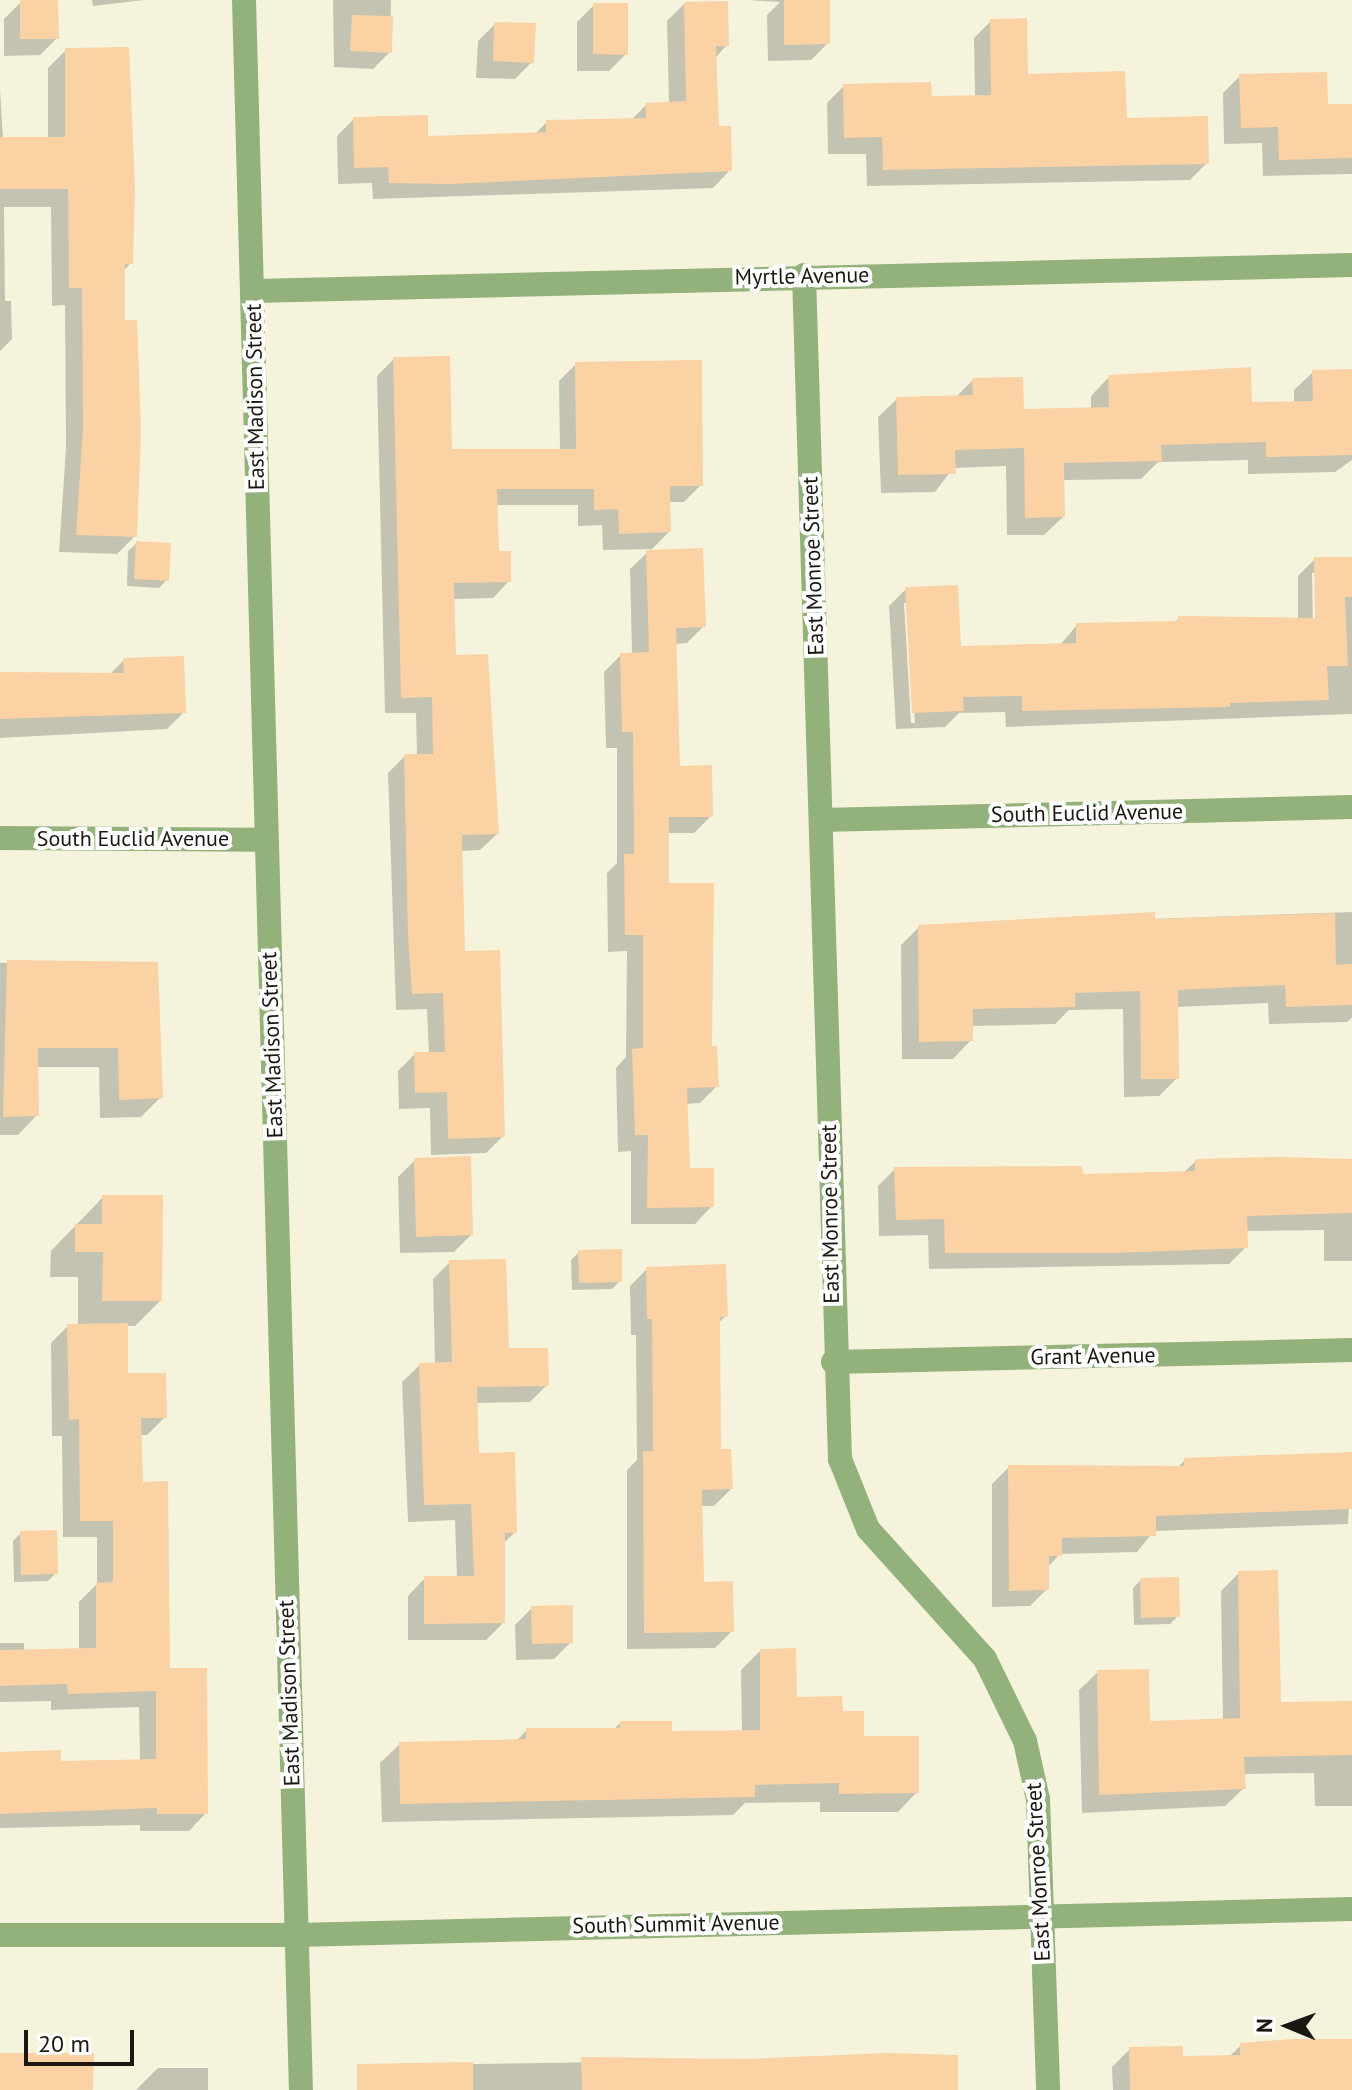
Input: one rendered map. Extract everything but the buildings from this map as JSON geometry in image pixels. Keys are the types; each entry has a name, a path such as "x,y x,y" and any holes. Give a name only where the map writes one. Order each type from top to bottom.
{"street":[{"name":"East Madison Street","path":"244,0 301,2090"},
{"name":"Myrtle Avenue","path":"252,291 804,275 1352,265"},
{"name":"East Monroe Street","path":"804,275 821,820 833,1362 840,1459 849,1491 894,1563 985,1659 1025,1741 1038,1799 1048,2090"},
{"name":"South Euclid Avenue","path":"821,820 1352,807"},
{"name":"South Euclid Avenue","path":"0,838 266,840"},
{"name":"Grant Avenue","path":"833,1362 1352,1350"},
{"name":"South Summit Avenue","path":"0,1935 296,1935 1352,1909"}]}
